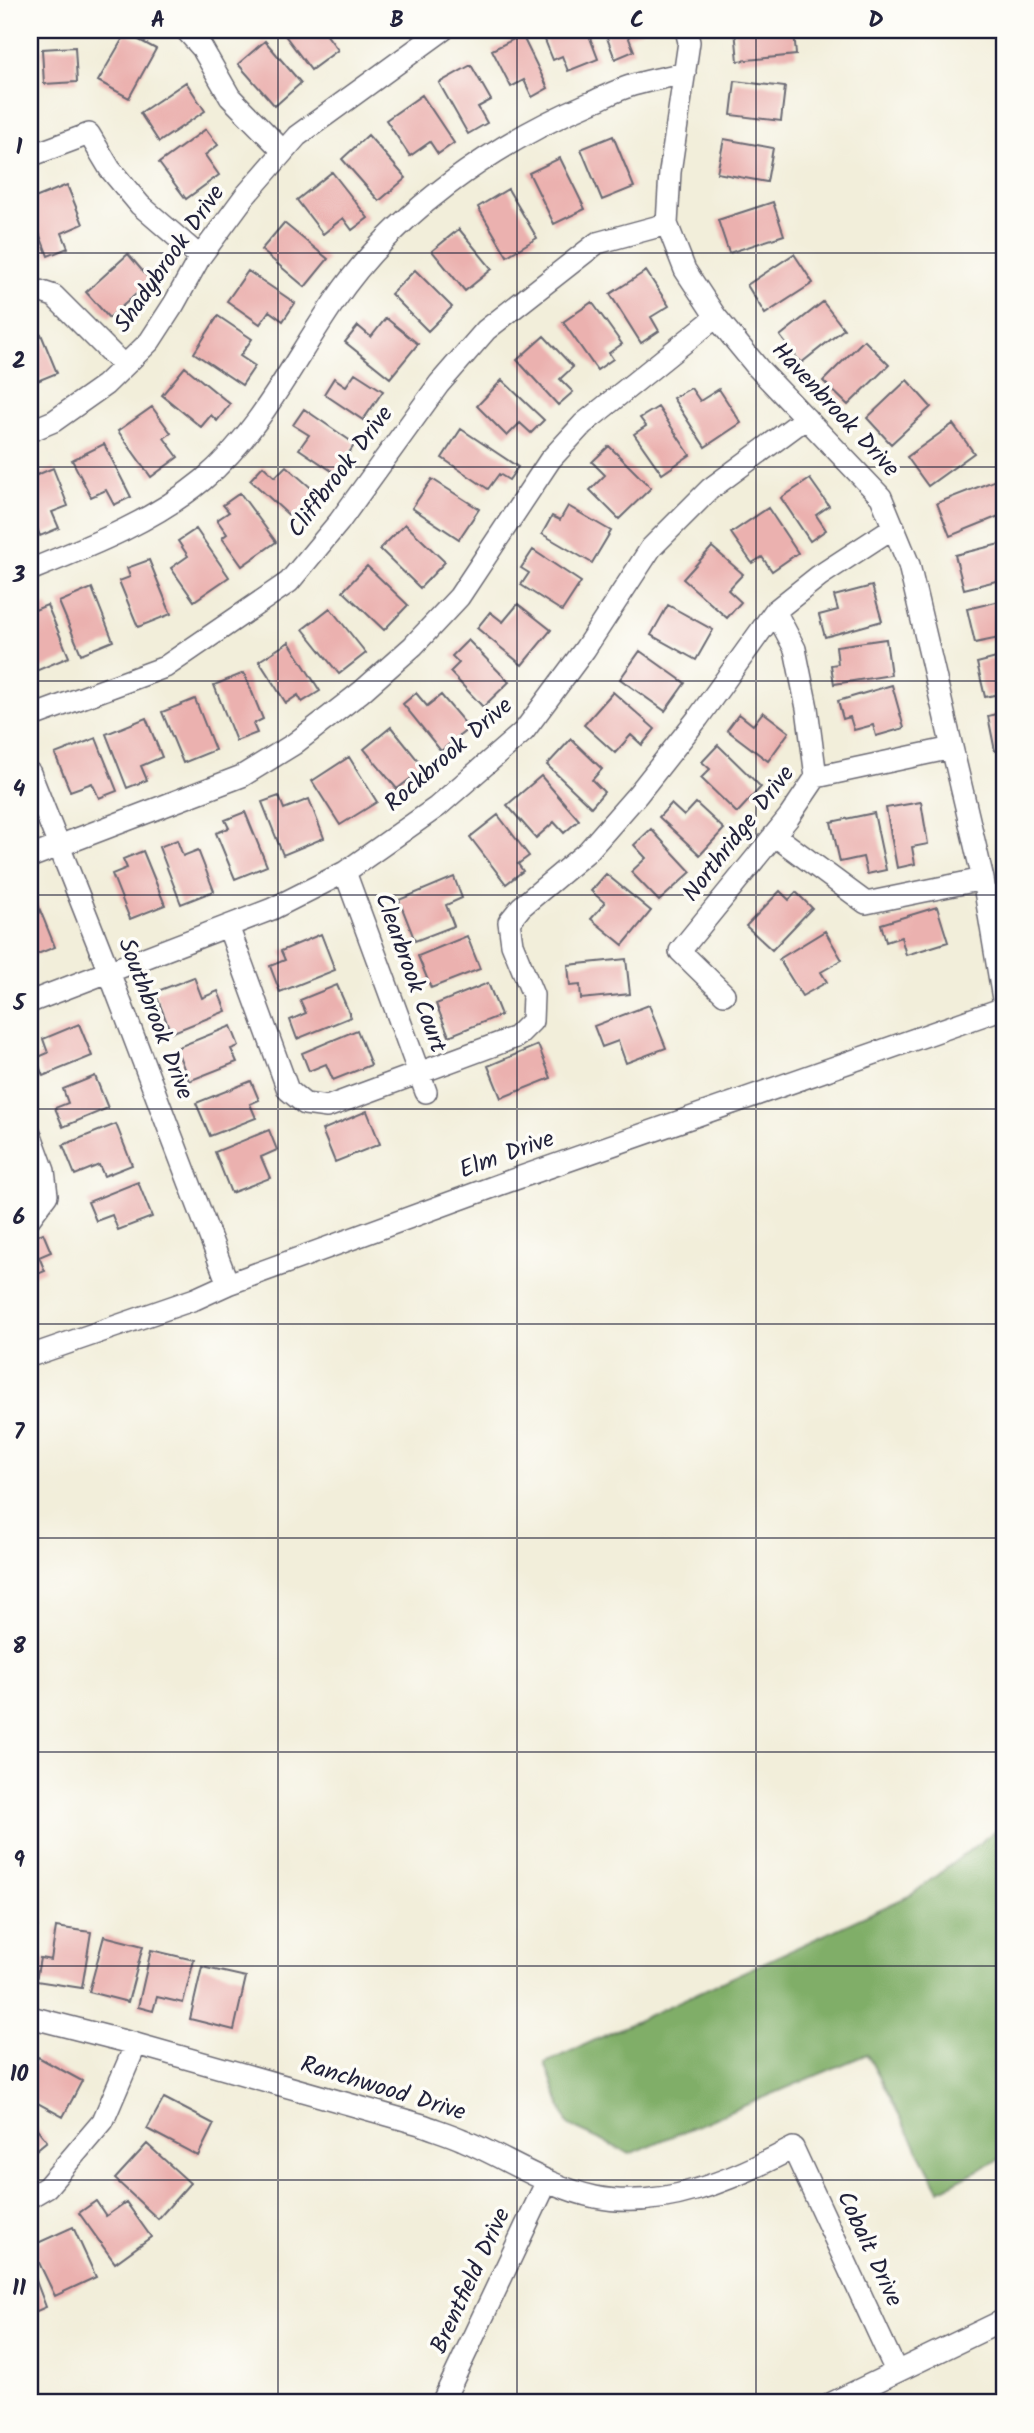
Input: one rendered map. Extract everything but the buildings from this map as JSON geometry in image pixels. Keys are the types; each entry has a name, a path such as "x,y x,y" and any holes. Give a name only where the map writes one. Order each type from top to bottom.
{"street":[{"path":"186,30 202,48 230,97 283,151"},
{"name":"Shadybrook Drive","path":"30,431 54,421 105,386 150,341 200,257 245,196 297,136 443,30"},
{"name":"Havenbrook Drive","path":"686,30 689,43 670,172 667,224 685,270 716,317 758,368 881,497 894,527 909,565 983,879 1004,1006"},
{"path":"30,570 93,545 160,512 204,479 245,438 296,363 334,300 377,247 438,193 499,149 570,111 632,85 685,73"},
{"path":"30,156 89,134 110,169 140,205 200,257"},
{"name":"Cliffbrook Drive","path":"30,717 165,667 289,582 340,523 439,384 486,330 597,243 667,224"},
{"path":"30,288 54,296 124,366"},
{"path":"30,858 242,776 294,744 361,692 413,646 459,597 550,460 583,424 716,317"},
{"name":"Rockbrook Drive","path":"30,1002 272,909 345,872 437,807 524,731 585,649 651,548 710,489 806,418"},
{"path":"228,926 288,1090 305,1104 327,1107 423,1082 516,1037 531,1021 533,995 512,944 509,922 521,907 588,851 638,794 698,718 775,611 819,576 894,527"},
{"path":"775,611 795,649 807,708 816,777"},
{"name":"Northridge Drive","path":"724,994 680,951 774,835 816,777 952,748"},
{"name":"Southbrook Drive","path":"30,773 228,1284"},
{"path":"774,835 866,902 983,879"},
{"name":"Clearbrook Court","path":"345,872 423,1082"},
{"name":"Elm Drive","path":"30,1356 195,1299 228,1284 501,1184 1004,1006"},
{"path":"30,1133 44,1171 47,1195 30,1218"},
{"name":"Ranchwood Drive","path":"30,2017 136,2043 423,2125 463,2140 547,2181 594,2196 646,2199 673,2194 725,2179 763,2164 793,2148"},
{"path":"30,2197 47,2187 103,2121 136,2043"},
{"name":"Cobalt Drive","path":"793,2148 896,2371"},
{"name":"Brentfield Drive","path":"442,2403 547,2181"},
{"path":"832,2403 1004,2320"}],"green space":[{"path":"1004,1824 1004,2157 939,2190 867,2054 630,2154 568,2125 545,2063 911,1895"}]}
